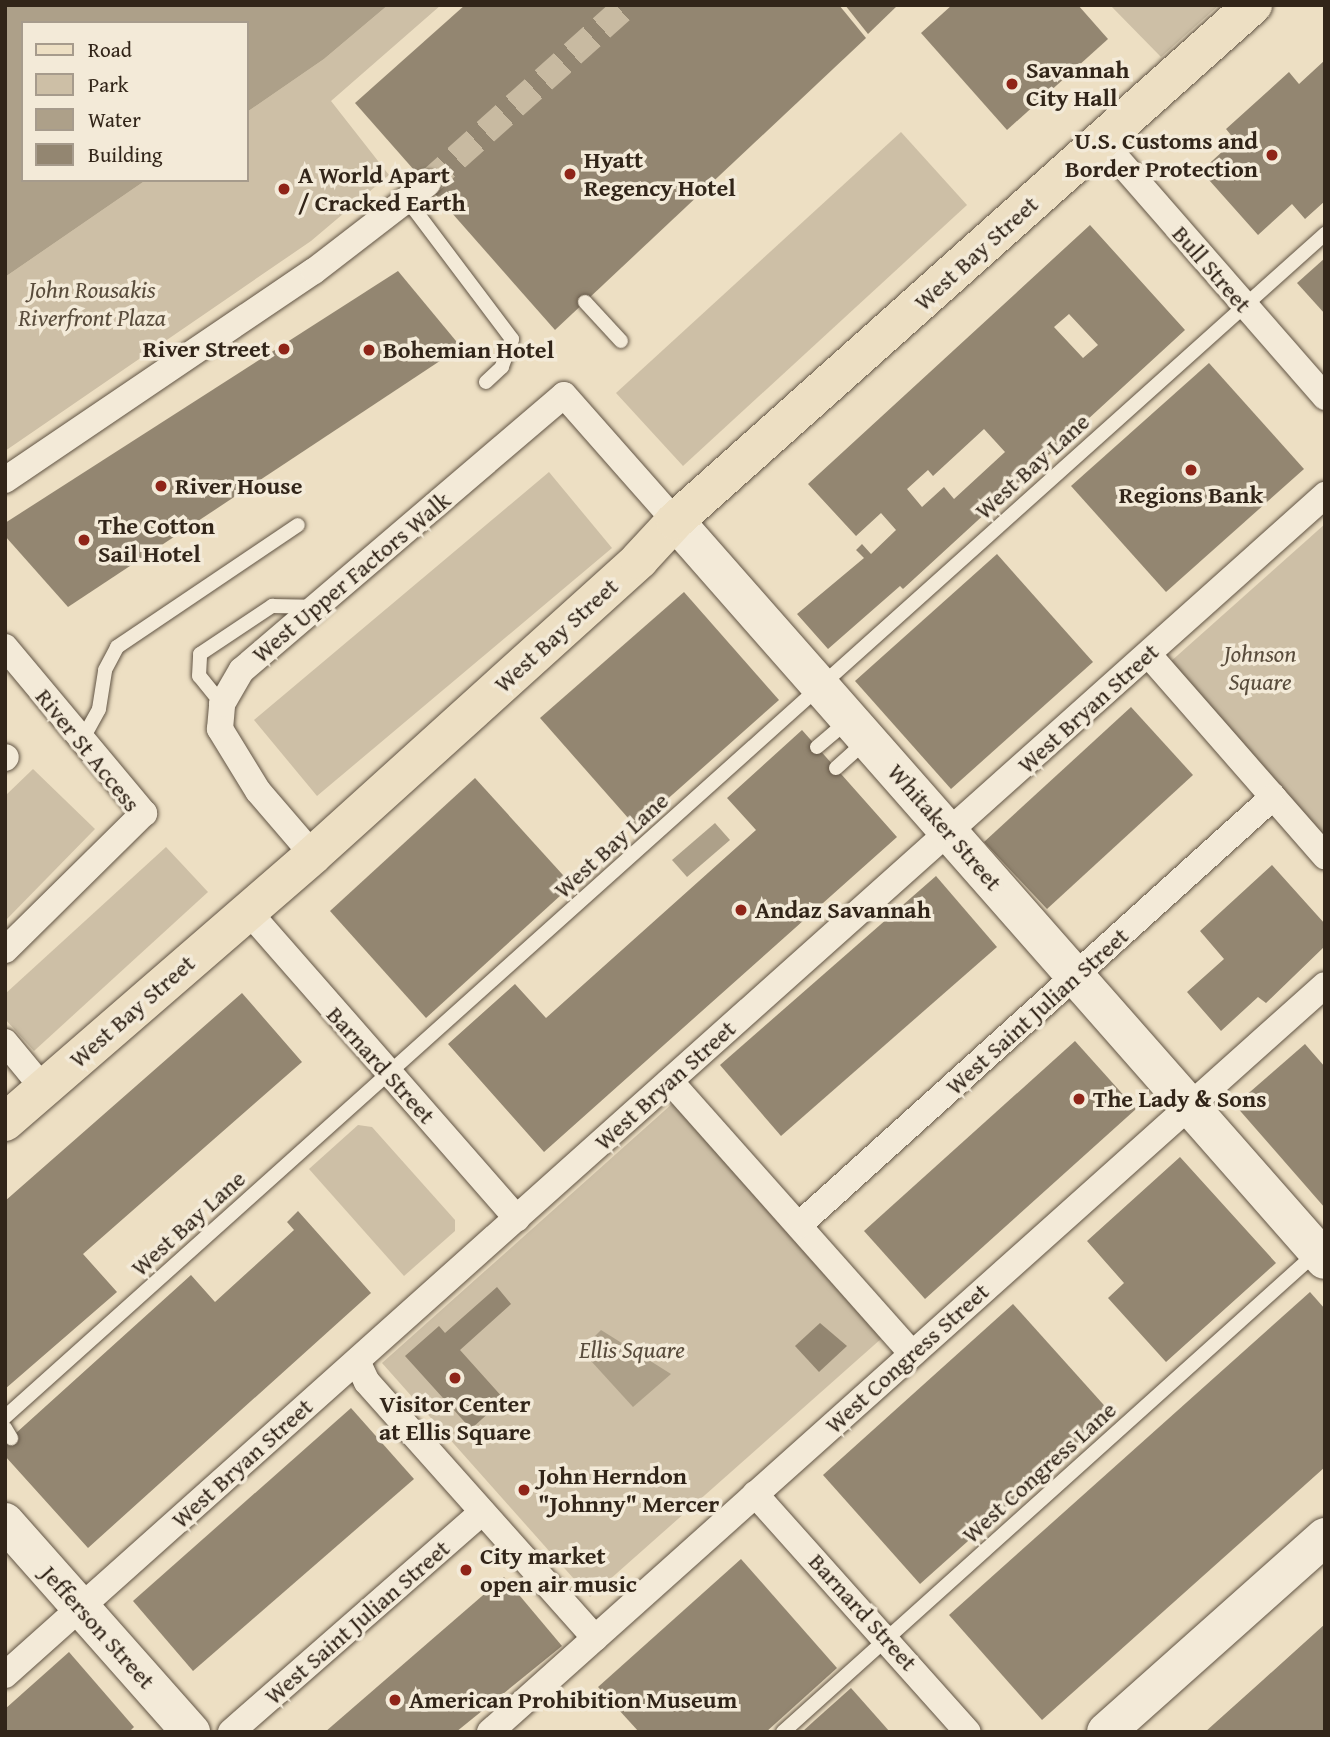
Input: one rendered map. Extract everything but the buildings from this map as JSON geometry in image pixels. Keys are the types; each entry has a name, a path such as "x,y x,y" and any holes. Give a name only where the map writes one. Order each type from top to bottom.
{"main road":[{"name":"West Bay Street","path":"5,1122 313,855 639,560 675,521 1253,5"},
{"name":"Whitaker Street","path":"675,521 1189,1105 1322,1252"},
{"name":"Jefferson Street","path":"5,1522 191,1732"},
{"path":"1106,1732 1325,1536"}],"street":[{"name":"Bull Street","path":"1101,140 1325,397"},
{"path":"5,480 418,192"},
{"name":"Whitaker Street","path":"564,395 675,521"},
{"name":"West Upper Factors Walk","path":"222,705 242,670 311,607 564,395"},
{"name":"West Bryan Street","path":"5,1675 1325,495"},
{"path":"1148,654 1325,856"},
{"name":"River St Access","path":"5,950 144,813 13,657"},
{"path":"222,705 220,729 258,791 313,855"},
{"name":"West Saint Julian Street","path":"799,1225 1273,797"},
{"name":"Barnard Street","path":"247,910 517,1218"},
{"name":"West Congress Street","path":"490,1732 1325,985"},
{"path":"5,1042 43,1088"},
{"path":"670,1081 912,1354"},
{"path":"357,1361 367,1382 595,1638"},
{"name":"Barnard Street","path":"755,1494 888,1638 968,1732"},
{"name":"West Saint Julian Street","path":"231,1732 482,1512"}],"lane":[{"path":"418,192 512,340 502,367 486,382"},
{"name":"West Bay Lane","path":"5,1416 1325,234"},
{"path":"585,302 621,341"},
{"path":"82,740 99,709 106,670 117,647 298,525"},
{"path":"222,705 199,676 200,654 272,606 311,607"},
{"path":"817,747 859,729"},
{"path":"836,768 859,729"},
{"name":"West Congress Lane","path":"783,1732 1322,1252"}],"green space":[{"name":"John Rousakis Riverfront Plaza","path":"388,5 441,5 331,101 389,175 311,241 5,451 5,277 143,182 248,182 248,111 324,59"},
{"path":"1110,5 1219,5 1161,57"},
{"path":"901,132 967,205 683,466 616,393"},
{"path":"549,472 612,548 317,796 254,720"},
{"name":"Johnson Square","path":"1325,524 1325,839 1169,663"},
{"path":"33,769 95,829 5,921 5,796"},
{"path":"166,847 208,892 34,1051 5,1019 5,994"},
{"name":"Ellis Square","path":"673,1103 882,1338 590,1597 382,1363"},
{"path":"358,1125 372,1127 455,1220 455,1231 404,1276 309,1169"}],"water":[{"path":"5,5 388,5 324,59 248,111 248,21 21,21 21,182 143,182 5,277"},
{"path":"715,823 730,840 687,877 672,860"},
{"path":"601,1330 671,1374 633,1407 581,1350"}],"tunnel":[{"path":"427,184 627,5"}],"place":[{"name":"Savannah City Hall","path":"1012,84"},
{"name":"U.S. Customs and Border Protection","path":"1272,155"},
{"name":"Hyatt Regency Hotel","path":"570,174"},
{"name":"A World Apart / Cracked Earth","path":"284,189"},
{"name":"River Street","path":"284,349"},
{"name":"Bohemian Hotel","path":"369,350"},
{"name":"Regions Bank","path":"1191,470"},
{"name":"River House","path":"161,486"},
{"name":"The Cotton Sail Hotel","path":"84,540"},
{"name":"Andaz Savannah","path":"741,910"},
{"name":"The Lady & Sons","path":"1079,1099"},
{"name":"Visitor Center at Ellis Square","path":"455,1378"},
{"name":"John Herndon \"Johnny\" Mercer","path":"524,1490"},
{"name":"City market open air music","path":"466,1570"},
{"name":"American Prohibition Museum","path":"395,1700"}]}
